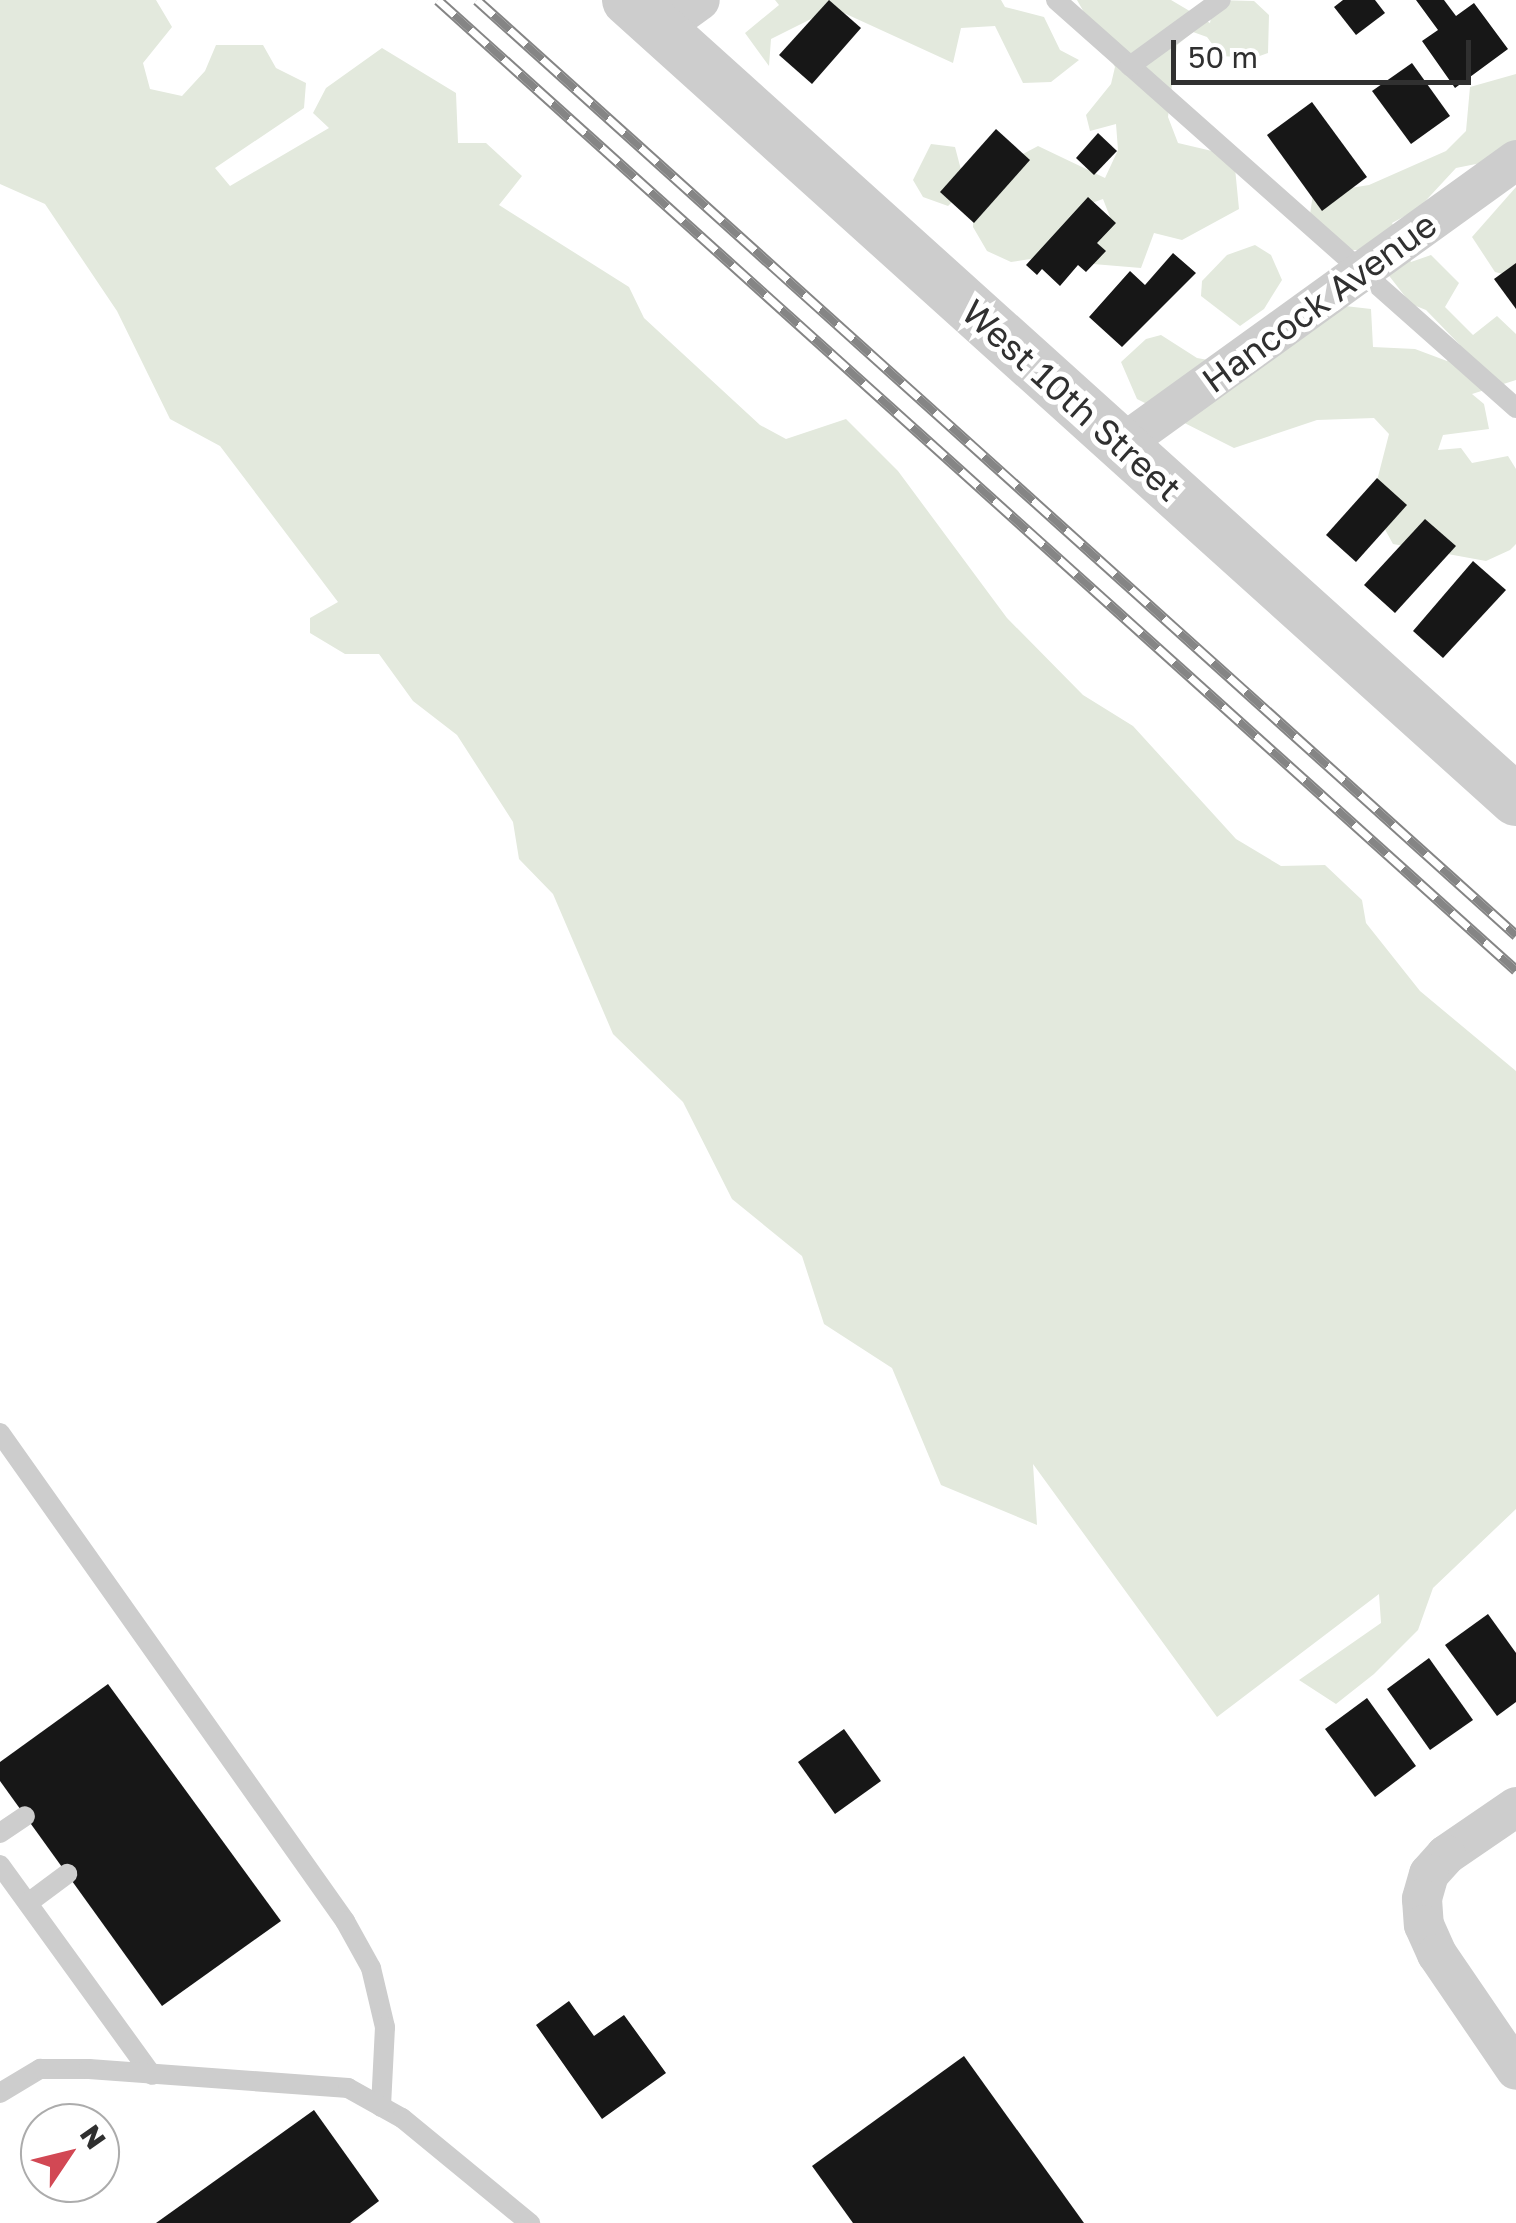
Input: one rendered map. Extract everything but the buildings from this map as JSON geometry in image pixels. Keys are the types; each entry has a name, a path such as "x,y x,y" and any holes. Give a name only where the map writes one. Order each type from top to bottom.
{"street":[{"name":"West 10th Street","path":"663,10 1121,445 1516,800"},
{"name":"Hancock Avenue","path":"1121,445 1516,160"},
{"path":"1516,1807 1446,1855 1429,1874 1422,1898 1424,1925 1437,1954 1516,2070"}],"lane":[{"path":"1056,0 1516,408"},
{"path":"1130,66 1221,0"},
{"path":"0,1433 345,1921 370,1968 385,2026 381,2107"},
{"path":"0,1834 25,1816"},
{"path":"0,1865 152,2075"},
{"path":"28,1904 67,1874"},
{"path":"0,2094 40,2069 318,2082 381,2107 530,2223"}],"shaded area":[{"path":"0,0 156,0 172,27 143,63 150,89 182,96 205,71 216,45 263,45 276,68 306,83 304,108 215,168 230,186 329,128 313,113 326,88 382,48 456,93 458,143 486,143 522,176 499,205 629,287 644,318 760,425 786,439 846,419 898,471 1007,618 1083,695 1133,726 1236,839 1281,866 1325,865 1362,900 1366,923 1420,991 1516,1071 1516,1509 1433,1588 1418,1630 1374,1674 1336,1704 1299,1680 1381,1623 1379,1594 1217,1717 1033,1464 1037,1525 941,1485 892,1368 824,1324 802,1256 732,1199 683,1102 613,1034 553,894 519,859 513,822 457,735 413,701 379,654 345,654 310,633 310,618 338,602 220,446 170,419 117,311 45,204 0,184"},
{"path":"775,0 1001,0 1005,7 1044,17 1060,50 1079,60 1051,82 1023,83 995,26 961,28 953,63 833,8 771,39 769,66 745,33 779,5"},
{"path":"1077,0 1171,0 1210,23 1214,0 1254,1 1269,15 1268,53 1254,58 1221,56 1207,37 1193,32 1177,45 1168,117 1178,143 1212,151 1235,168 1239,209 1182,240 1154,233 1141,268 1093,264 1091,243 1110,217 1103,199 1089,204 1075,252 1011,262 987,251 973,227 974,200 960,194 948,206 923,197 913,180 931,144 955,147 965,185 1038,146 1105,178 1118,150 1116,124 1090,131 1086,115 1111,84 1115,67"},
{"path":"1516,74 1516,156 1456,168 1418,209 1392,223 1411,262 1431,255 1459,283 1445,307 1473,335 1497,316 1516,334 1516,380 1472,394 1484,404 1489,429 1443,435 1438,450 1461,448 1472,463 1508,456 1516,469 1516,544 1510,550 1486,561 1393,544 1371,504 1389,434 1374,418 1317,420 1234,448 1137,399 1121,362 1146,339 1161,335 1197,358 1247,367 1345,306 1371,309 1373,347 1415,349 1447,361 1460,345 1426,310 1411,304 1369,250 1343,250 1309,221 1313,194 1369,185 1446,151 1466,131 1470,87"},
{"path":"1516,187 1515,277 1495,272 1472,237"},
{"path":"1255,245 1271,255 1282,280 1264,309 1240,326 1201,296 1202,281 1227,255"}],"railway":[{"path":"438,0 1516,970"},
{"path":"477,0 1516,935"}]}
